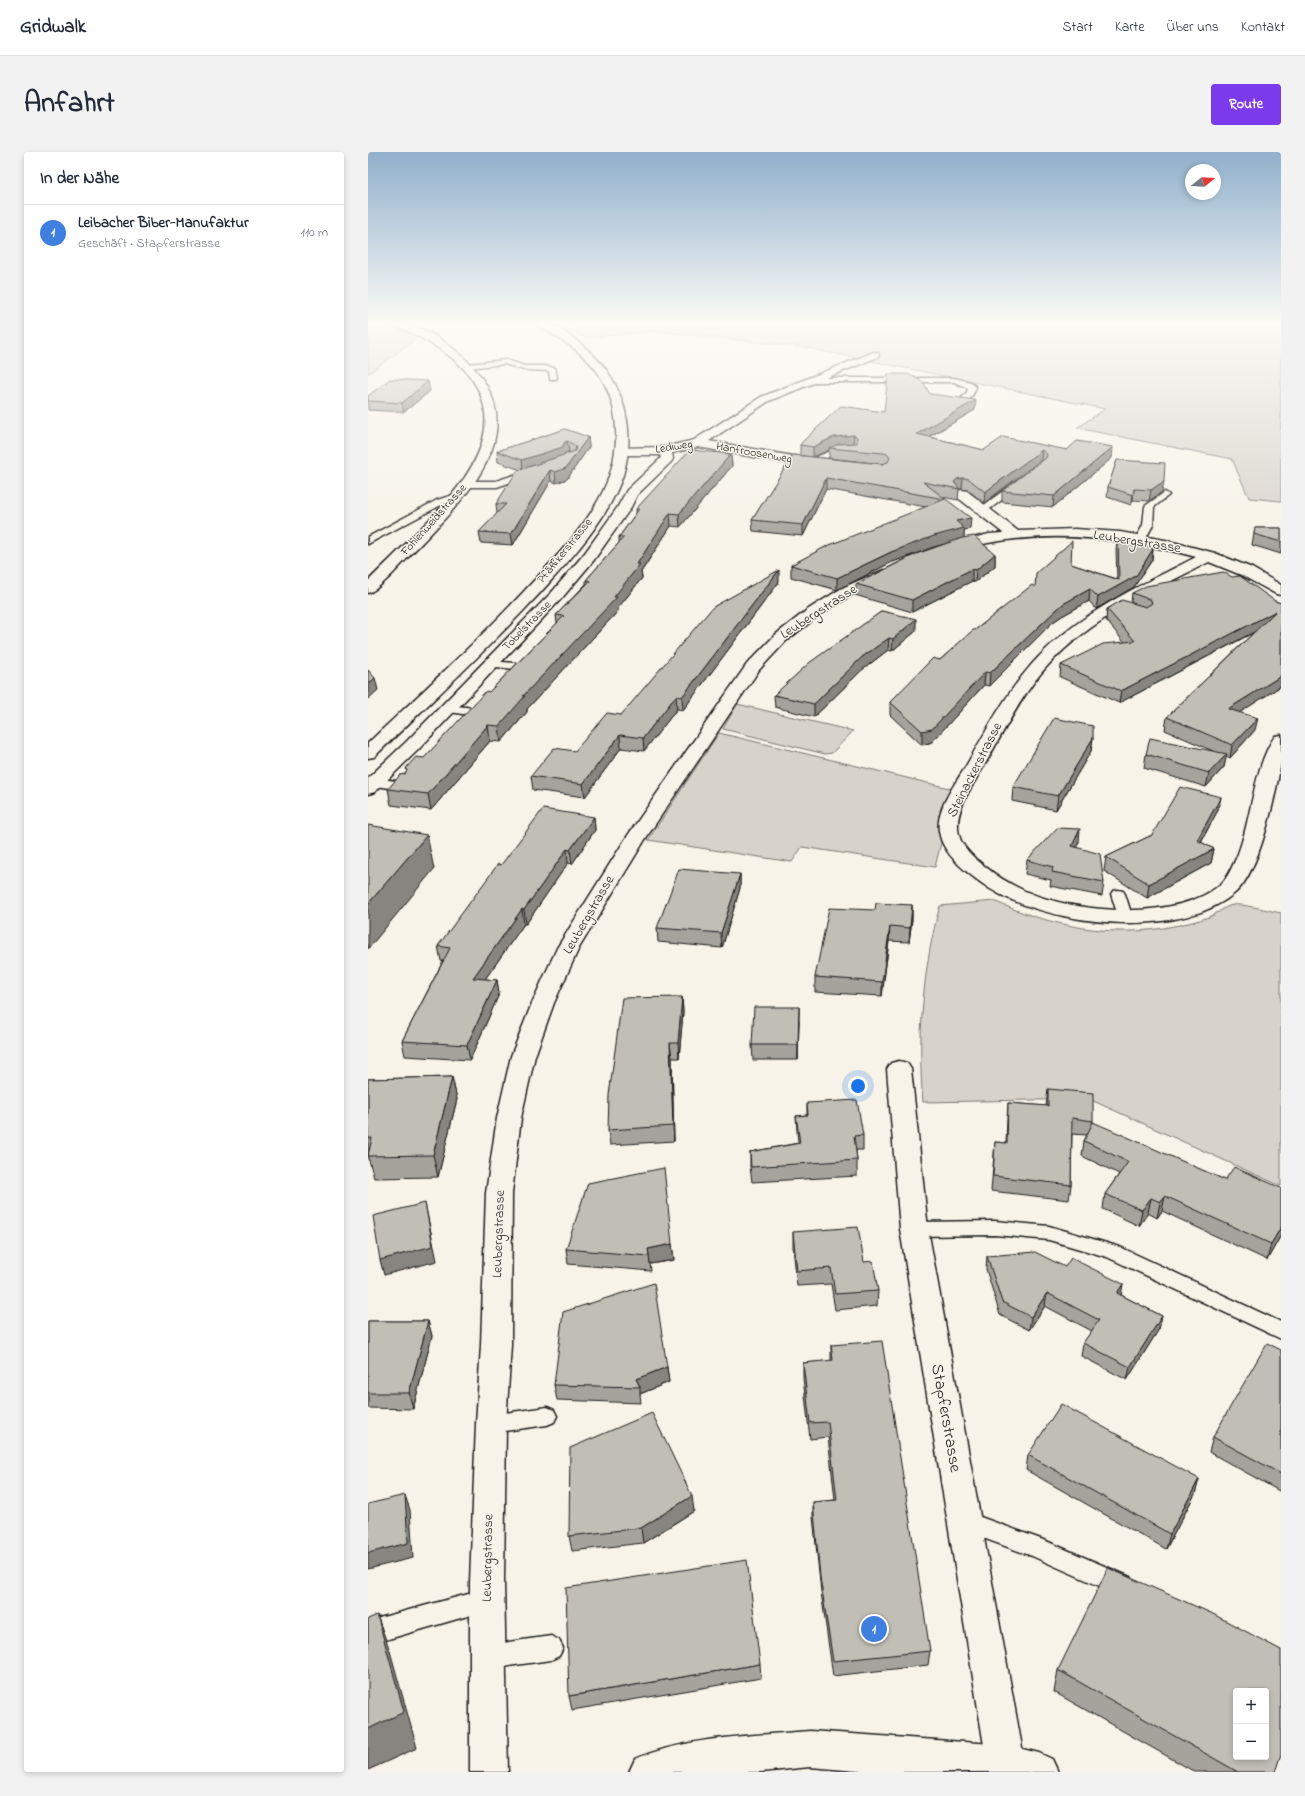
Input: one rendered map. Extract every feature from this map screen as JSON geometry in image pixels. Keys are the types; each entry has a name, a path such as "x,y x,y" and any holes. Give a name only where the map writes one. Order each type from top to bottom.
{"street":[{"name":"Fohlenweidstrasse","path":"368,589 390,569 467,484 485,451 490,437 492,424 488,398"},
{"name":"Pfäffikerstrasse","path":"368,753 495,631 532,592 582,534 610,491 618,468 621,451 622,420 617,398"},
{"name":"Lediweg","path":"621,451 665,451 698,443 768,398"},
{"name":"Hanfroosenweg","path":"698,443 808,462 838,465"},
{"name":"Tobelstrasse","path":"371,785 448,709 571,579 606,532 632,493 667,459 665,451"},
{"path":"962,494 1015,535"},
{"name":"Leubergstrasse","path":"929,555 974,541 1015,535 1078,534 1184,549 1210,556 1251,573 1281,591"},
{"name":"Steinackerstrasse","path":"1210,556 1123,607 1075,632 1038,666 1012,702 962,790 951,812 948,823 949,836 971,867 987,880 1010,893 1039,904 1096,915 1159,915 1181,911 1201,904 1219,895 1238,878 1246,863 1277,745 1281,740"},
{"name":"Leubergstrasse","path":"489,1772 487,1600 491,1424 496,1345 499,1193 509,1118 523,1056 543,1003 568,948 636,838 750,670 770,646 784,633 806,617 847,592 903,565"},
{"name":"Stapferstrasse","path":"899,1069 914,1229 964,1521 1022,1768"},
{"path":"648,1772 701,1759 810,1749 1022,1768"}],"lane":[{"path":"960,404 966,398"},
{"path":"727,458 738,450"},
{"path":"808,462 838,451 853,450"},
{"path":"467,484 497,484 538,470"},
{"path":"982,510 1027,476"},
{"path":"1127,541 1148,525 1150,506 1166,495"},
{"path":"368,541 440,502 456,497"},
{"path":"491,664 514,666"},
{"path":"448,709 474,712"},
{"path":"371,785 403,786"},
{"path":"1118,894 1125,916"},
{"path":"914,1229 995,1228 1050,1233 1113,1252 1281,1331"},
{"path":"491,1424 547,1416"},
{"path":"964,1521 1038,1548 1138,1592"},
{"path":"368,1633 487,1600"},
{"path":"488,1657 551,1648"}],"shaded area":[{"path":"1049,398 1281,398 1281,501 1249,498 1232,459 1077,428 1105,409"},
{"path":"737,704 853,731 832,753 825,754 723,729"},
{"path":"719,733 953,789 938,826 941,843 935,867 802,847 792,862 648,840"},
{"path":"994,901 1015,910 1059,923 1082,928 1128,931 1151,930 1196,921 1209,917 1233,905 1248,906 1281,913 1281,1186 1089,1099 923,1102 921,1079 921,1029 923,1003 929,953 940,906"}],"building":[{"path":"368,398 408,398 402,403 368,401"},
{"path":"886,398 958,398 976,400 917,434 984,450 1003,437 1067,450 1077,441 1113,447 1054,496 1002,491 1046,458 1047,454 1042,450 985,492 969,479 963,478 957,479 954,482 959,489 923,482 971,518 956,521 964,528 934,536 891,552 837,578 791,565 827,546 945,499 826,478 803,525 752,520 793,455 882,464 888,462 890,458 887,454 883,453 829,448 839,444 857,443 857,437 854,435 834,437 813,447 800,445 841,406 884,412"},
{"path":"565,429 588,437 566,468 555,472 550,470 511,534 479,532 506,504 496,504 517,471 575,451 576,446 567,441 564,443 563,447 522,460 497,451"},
{"path":"690,450 731,454 679,514 670,513 637,564 640,564 614,597 617,597 523,696 525,696 499,726 488,725 428,794 388,789 400,775 405,774 407,771 406,768 416,757 424,758 486,691 489,692 564,616 556,615 590,581 586,580 624,537 619,537 639,509 636,509"},
{"path":"1117,460 1165,463 1164,481 1151,490 1134,489 1133,495 1108,487"},
{"path":"1255,528 1281,528 1281,542 1254,534"},
{"path":"974,536 995,554 976,570 972,569 912,600 856,584 916,554 962,538"},
{"path":"1118,538 1121,543 1125,544 1132,540 1153,549 1136,576 1098,597 1090,589 1063,604 990,673 985,672 932,729 922,731 890,702 933,658 940,660 973,630 975,630 1032,585 1035,587 1036,573 1072,541 1071,564 1119,580"},
{"path":"779,570 682,697 676,696 643,738 620,735 583,784 531,776 554,748 575,751 607,713 621,715 713,607"},
{"path":"1223,572 1232,577 1240,576 1275,601 1281,603 1281,676 1228,709 1258,718 1232,745 1167,717 1276,611 1121,691 1061,665 1103,644 1135,641 1107,609 1122,600 1146,607 1152,603 1151,600 1132,593 1146,586"},
{"path":"882,611 916,619 893,639 889,638 862,657 814,704 774,695 809,663"},
{"path":"368,670 375,678 368,684"},
{"path":"1054,718 1093,726 1093,738 1058,796 1013,787"},
{"path":"1150,738 1227,754 1209,773 1146,754"},
{"path":"1180,787 1221,797 1197,840 1214,849 1149,884 1106,857 1152,835"},
{"path":"543,809 594,817 570,850 567,849 473,978 497,980 467,1045 402,1041 450,948 438,946 498,864 501,865"},
{"path":"368,825 427,835 368,904"},
{"path":"1057,828 1080,829 1072,846 1100,854 1104,882 1052,872 1053,867 1027,860"},
{"path":"679,869 740,874 721,933 657,928"},
{"path":"876,903 912,905 910,928 890,926 882,982 815,977 829,908 875,910"},
{"path":"682,997 678,1043 670,1043 673,1126 608,1130 609,1095 622,998"},
{"path":"754,1007 799,1007 798,1045 752,1045"},
{"path":"452,1077 433,1155 368,1156 372,1138 368,1138 368,1079"},
{"path":"1048,1089 1093,1093 1093,1121 1072,1118 1071,1185 993,1176 995,1142 1007,1143 1008,1103 1048,1106"},
{"path":"857,1100 863,1135 854,1136 857,1160 751,1167 750,1152 800,1143 796,1116 808,1115 807,1103"},
{"path":"1093,1122 1225,1180 1234,1167 1281,1188 1281,1227 1271,1244 1165,1196 1160,1202 1151,1198 1142,1210 1105,1194 1128,1162 1084,1141"},
{"path":"664,1168 672,1244 648,1249 649,1256 566,1249 588,1183"},
{"path":"425,1203 433,1246 380,1260 373,1216"},
{"path":"858,1227 864,1262 873,1261 878,1291 835,1294 831,1268 797,1271 793,1232"},
{"path":"1035,1252 1065,1267 1071,1258 1123,1284 1117,1293 1162,1316 1130,1367 1083,1343 1099,1320 1047,1293 1031,1317 1002,1302 987,1256"},
{"path":"654,1283 667,1367 636,1379 640,1387 554,1385 563,1312"},
{"path":"368,1321 428,1321 409,1393 368,1393"},
{"path":"882,1341 930,1651 833,1661 820,1577 813,1502 837,1500 828,1422 810,1423 803,1363 833,1360 831,1345"},
{"path":"1267,1343 1281,1350 1281,1474 1213,1437"},
{"path":"1061,1404 1199,1479 1170,1534 1028,1455"},
{"path":"652,1413 692,1496 641,1528 569,1536 570,1448"},
{"path":"405,1495 408,1543 368,1553 368,1504"},
{"path":"747,1560 760,1664 569,1696 566,1588"},
{"path":"1108,1568 1211,1613 1281,1650 1281,1754 1275,1772 1238,1772 1058,1670"},
{"path":"377,1615 404,1712 368,1729 368,1619"}],"place":[{"name":"Leibacher Biber-Manufaktur","path":"874,1629"}]}
